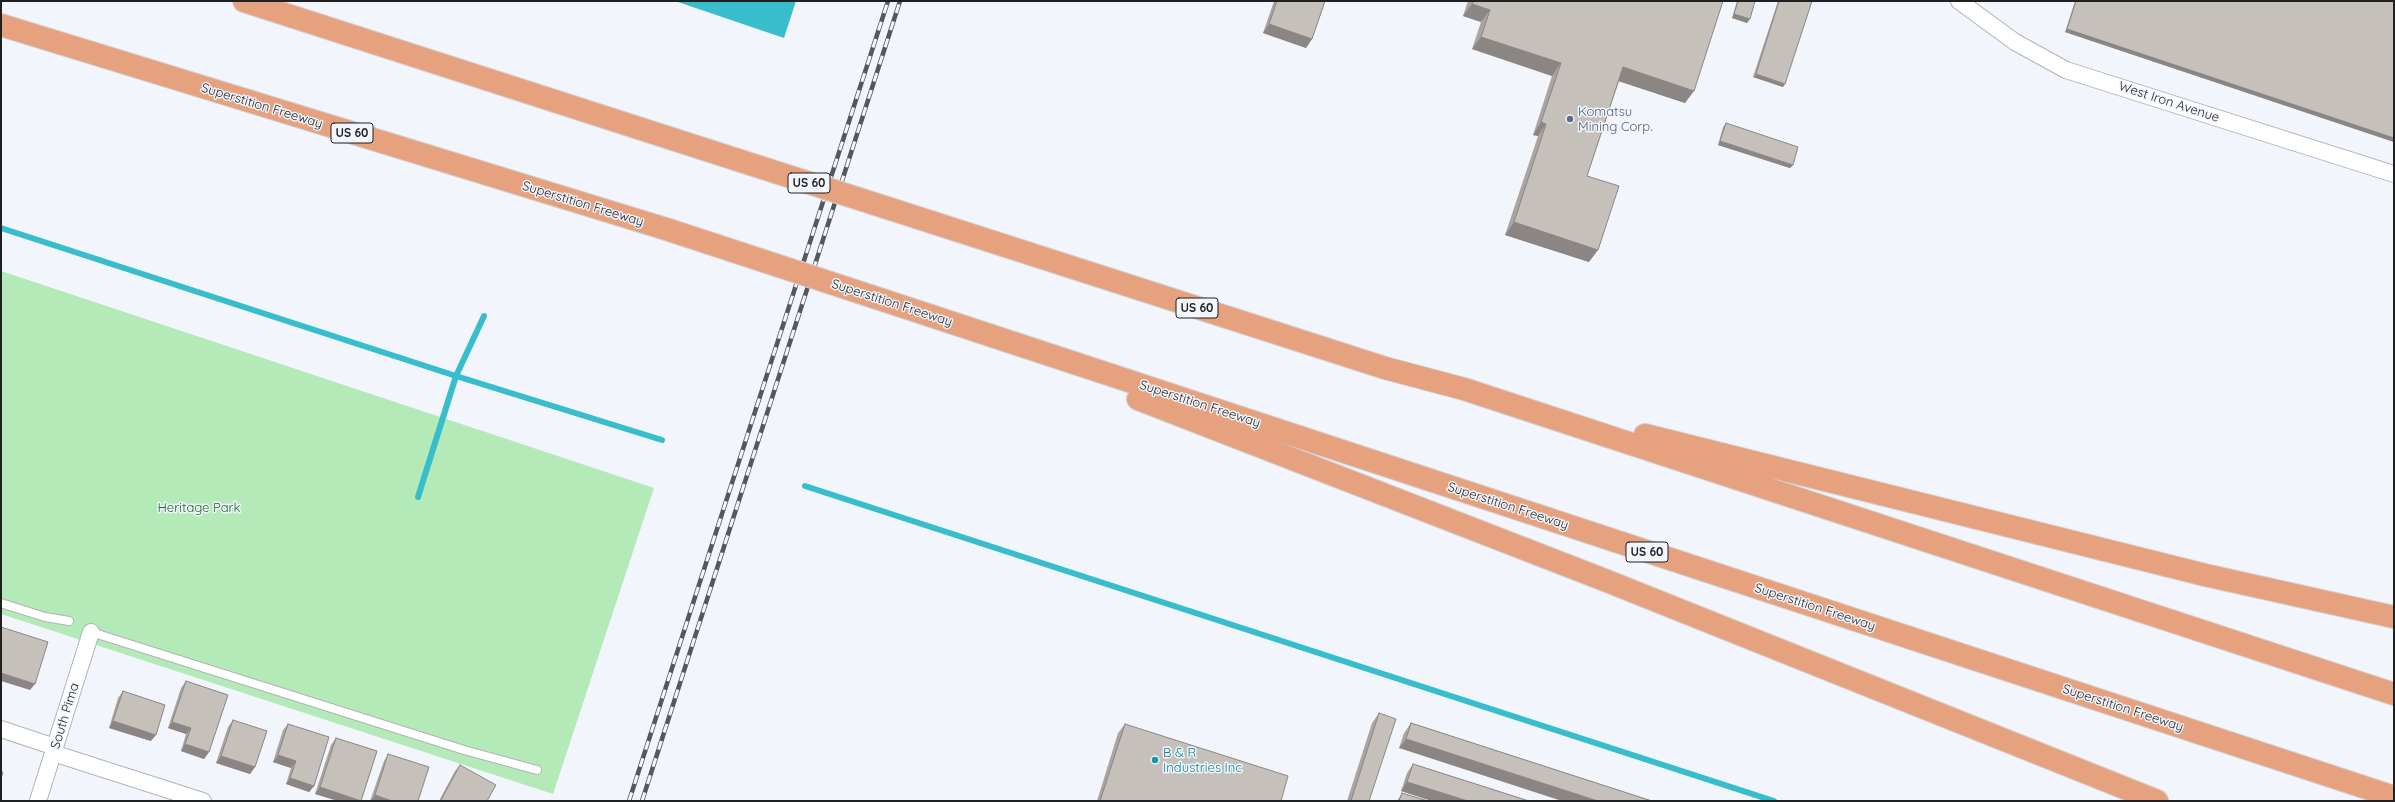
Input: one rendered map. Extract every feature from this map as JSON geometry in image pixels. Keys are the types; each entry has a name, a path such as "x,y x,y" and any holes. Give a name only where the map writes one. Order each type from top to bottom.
{"highway":[{"name":"US 60","path":"244,1 1385,368 1464,389 2394,694"},
{"path":"275,1 445,66"},
{"name":"Superstition Freeway","path":"1,25 666,229 2394,797"},
{"path":"1,29 38,37"},
{"path":"901,306 1614,584 2156,801"},
{"path":"1464,389 2205,575 2394,617"}],"street":[{"name":"West Iron Avenue","path":"1959,1 2014,42 2066,70 2394,174"},
{"name":"South Pima","path":"38,801 91,632"},
{"path":"1,729 54,750 203,801"}],"lane":[{"path":"1,603 45,618 68,621"},
{"path":"91,632 464,750 537,770"}],"green space":[{"name":"Heritage Park","path":"1,271 654,488 553,794 1,614"}],"water":[{"path":"675,1 796,1 784,38"}],"building":[{"path":"1277,1 1325,1 1312,39 1269,24"},
{"name":"Komatsu Mining Corp.","path":"1473,1 1723,1 1694,91 1623,67 1587,176 1619,186 1598,250 1514,222 1546,124 1541,122 1561,63 1481,37 1490,10 1472,4"},
{"path":"1738,1 1755,1 1750,19 1734,14"},
{"path":"1779,1 1812,1 1785,84 1756,74"},
{"path":"2076,1 2394,1 2394,138 2067,29"},
{"path":"1726,123 1798,147 1793,165 1720,141"},
{"path":"1,627 48,642 35,684 1,673"},
{"path":"186,681 228,695 209,752 185,744 191,728 172,722"},
{"path":"123,691 165,705 156,735 113,721"},
{"path":"1379,713 1396,719 1369,801 1351,801"},
{"path":"233,720 267,731 255,767 221,756"},
{"path":"1411,723 1652,801 1598,801 1406,739"},
{"path":"288,724 329,737 314,786 290,778 296,761 278,755"},
{"name":"B & R Industries Inc","path":"1125,724 1288,776 1281,801 1100,801"},
{"path":"336,738 377,751 361,801 320,787"},
{"path":"388,754 429,767 418,801 392,801 375,795"},
{"path":"1413,764 1529,801 1468,801 1407,782"},
{"path":"460,765 496,785 487,801 441,800"},
{"path":"1402,793 1428,801 1399,801"}],"waterway":[{"path":"1,228 456,376 662,440"},
{"path":"418,497 456,376 484,316"},
{"path":"805,486 1774,801"}],"railway":[{"path":"629,801 888,1"},
{"path":"642,801 900,1"}],"place":[{"name":"Komatsu Mining Corp.","path":"1570,119"},
{"name":"B & R Industries Inc","path":"1155,760"}]}
